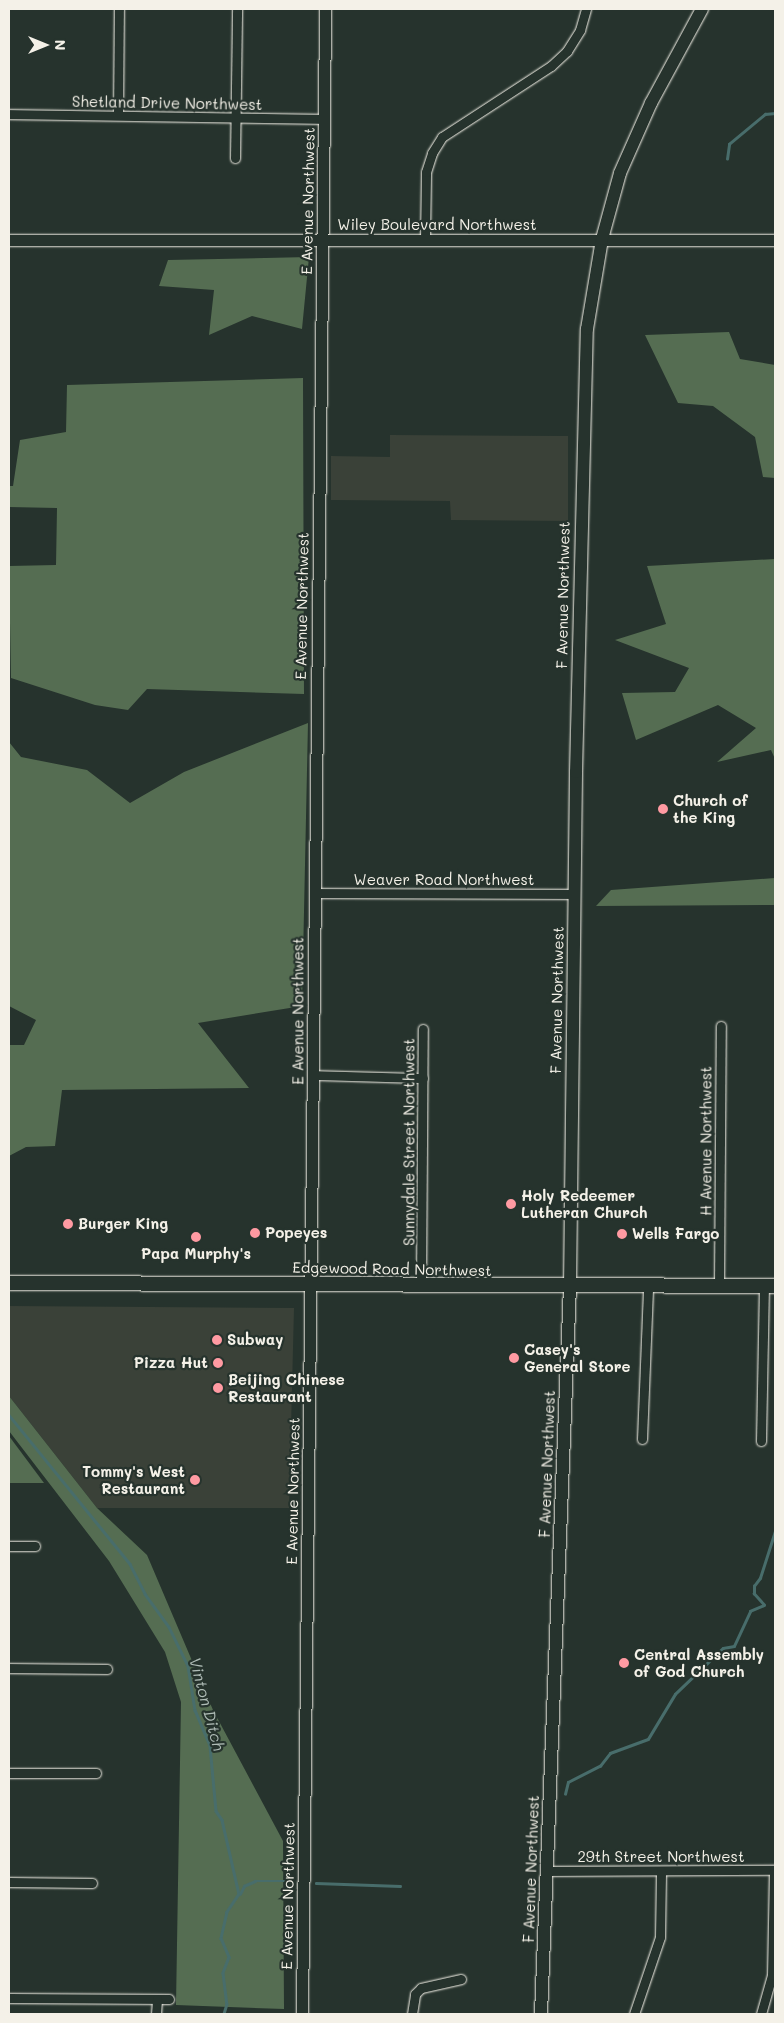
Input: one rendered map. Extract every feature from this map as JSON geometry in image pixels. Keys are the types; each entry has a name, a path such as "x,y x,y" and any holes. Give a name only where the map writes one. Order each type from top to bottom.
{"main road":[{"name":"F Avenue Northwest","path":"541,2014 570,1286 575,894 587,330 602,239 620,173 634,137 702,9"},
{"name":"Edgewood Road Northwest","path":"9,1283 769,1286"}],"street":[{"path":"118,116 119,9"},
{"path":"234,158 237,9"},
{"name":"E Avenue Northwest","path":"302,2014 325,9"},
{"path":"426,239 426,172 432,153 442,138 551,66 567,51 580,30 586,9"},
{"name":"Shetland Drive Northwest","path":"9,114 324,119"},
{"name":"Wiley Boulevard Northwest","path":"9,240 775,240"},
{"name":"Weaver Road Northwest","path":"314,893 575,894"},
{"name":"H Avenue Northwest","path":"719,1286 721,1026"},
{"name":"Sunnydale Street Northwest","path":"421,1286 424,1028"},
{"path":"313,1075 423,1078"},
{"path":"761,1442 769,1286"},
{"path":"642,1439 648,1287"},
{"path":"9,1546 35,1546"},
{"path":"9,1668 108,1670"},
{"path":"9,1773 96,1773"},
{"path":"760,2014 772,1975 775,1870"},
{"name":"29th Street Northwest","path":"548,1871 775,1870"},
{"path":"634,2014 660,1937 661,1871"},
{"path":"9,1882 92,1883"},
{"path":"412,2014 414,1994 421,1988 462,1979"},
{"path":"9,1998 169,1999"},
{"path":"156,1999 156,2014"}],"shaded area":[{"path":"390,435 568,436 568,521 451,520 450,501 331,500 331,456 390,457"},
{"path":"9,1306 294,1308 289,1508 97,1508 9,1396"}],"green space":[{"path":"309,257 302,329 252,316 209,335 214,290 159,286 168,260"},
{"path":"729,332 740,359 775,365 775,478 763,477 755,437 713,406 678,403 645,335"},
{"path":"303,378 304,694 147,689 128,710 95,705 11,678 9,566 56,565 57,508 9,507 9,486 13,486 20,440 66,432 67,385"},
{"path":"775,559 775,759 771,750 717,762 756,728 718,705 636,740 622,693 675,692 689,668 615,640 666,624 647,566"},
{"path":"308,723 302,1006 198,1023 249,1088 62,1090 55,1146 26,1147 9,1156 9,1045 24,1045 36,1020 9,1006 9,742 21,757 87,770 130,803 184,772"},
{"path":"775,878 775,905 596,906 611,890"},
{"path":"9,1396 97,1508 147,1555 213,1710 283,1841 284,2009 176,2005 181,1702 165,1652 109,1561 9,1431"},
{"path":"9,1436 44,1483 9,1483"}],"waterway":[{"path":"727,159 729,144 765,114 775,113"},
{"name":"Vinton Ditch","path":"9,1415 130,1564 145,1594 169,1627 188,1666 195,1710 210,1746 216,1811 222,1820 239,1894 227,1912 221,1938 229,1957 223,1973 227,2004 224,2014"},
{"path":"565,1794 568,1782 600,1766 610,1753 648,1739 675,1694 723,1648 734,1646 750,1611 764,1605 754,1594 754,1586 760,1578 775,1531"},
{"path":"240,1894 244,1886 255,1881 285,1881"},
{"path":"316,1883 400,1886"}],"place":[{"name":"Church of the King","path":"663,809"},
{"name":"Holy Redeemer Lutheran Church","path":"511,1204"},
{"name":"Burger King","path":"68,1224"},
{"name":"Popeyes","path":"255,1233"},
{"name":"Wells Fargo","path":"622,1234"},
{"name":"Papa Murphy's","path":"196,1237"},
{"name":"Subway","path":"217,1340"},
{"name":"Casey's General Store","path":"514,1358"},
{"name":"Pizza Hut","path":"218,1363"},
{"name":"Beijing Chinese Restaurant","path":"218,1388"},
{"name":"Tommy's West Restaurant","path":"195,1480"},
{"name":"Central Assembly of God Church","path":"624,1663"}]}
